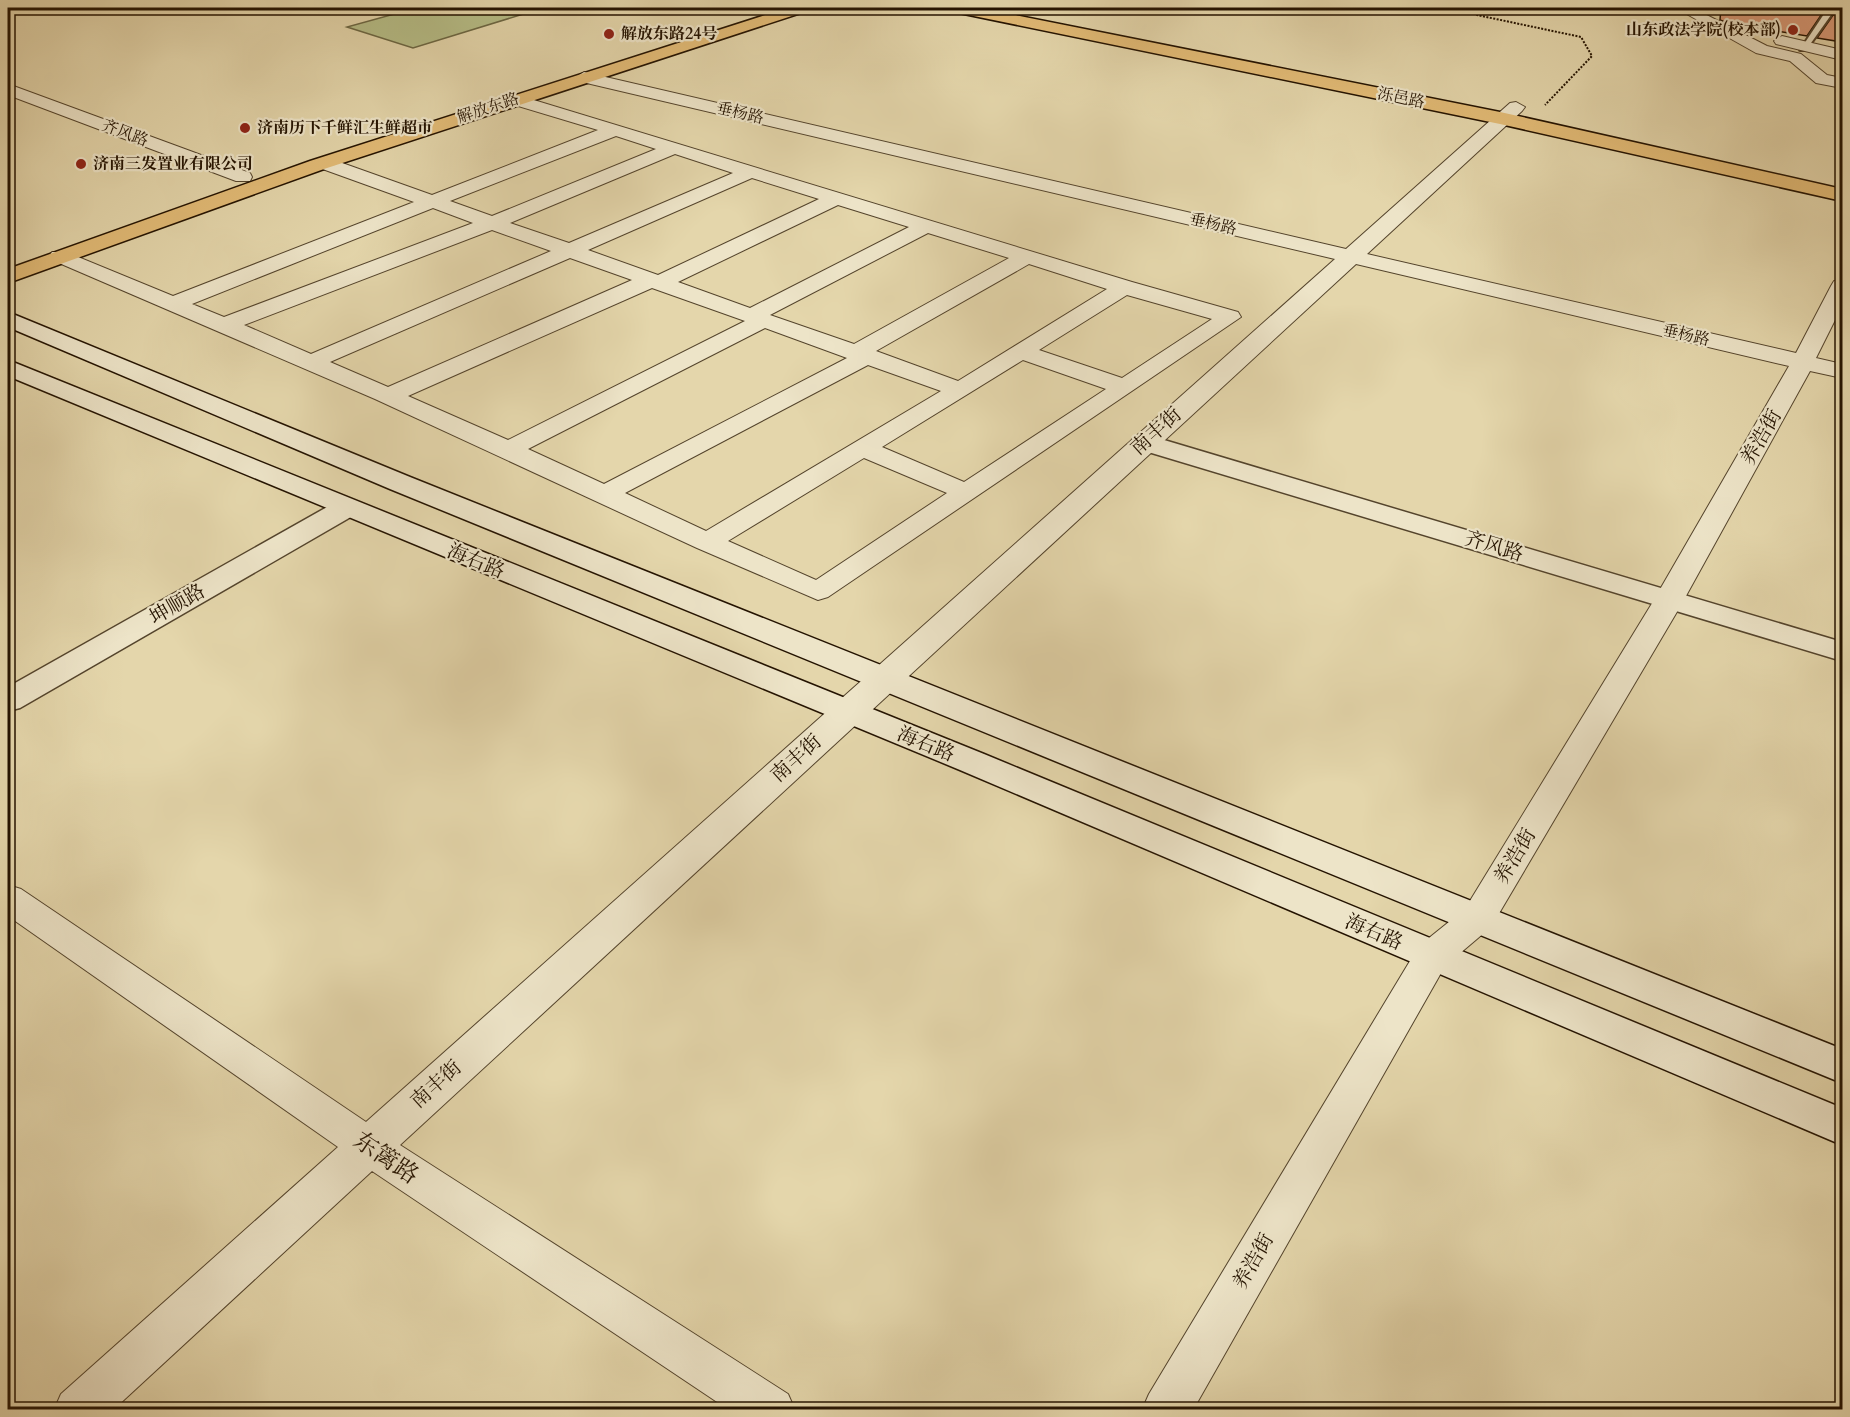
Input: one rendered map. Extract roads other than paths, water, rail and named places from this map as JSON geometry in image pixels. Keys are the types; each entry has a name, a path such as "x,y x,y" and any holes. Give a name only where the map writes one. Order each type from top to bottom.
{"main road":[{"name":"解放东路","path":"8,258 243,177 752,8"},
{"name":"解放东路","path":"8,276 324,163 514,99 801,8"},
{"name":"泺邑路","path":"958,8 1518,112 1842,195"},
{"name":"泺邑路","path":"1023,8 1842,180"},
{"path":"8,319 411,487 1842,1066"},
{"name":"海右路","path":"8,367 346,508 847,711 1842,1127"},
{"name":"齐风路","path":"1144,442 1842,652"},
{"name":"坤顺路","path":"8,700 346,508"}],"street":[{"path":"1683,8 1762,50 1842,55"},
{"path":"1718,8 1739,26 1799,52 1822,79 1842,83"},
{"name":"垂杨路","path":"584,77 1842,371"},
{"name":"齐风路","path":"8,89 243,177"},
{"path":"60,256 174,303 606,493 707,542 818,591 1230,317 1124,287 514,99"},
{"name":"南丰街","path":"78,1410 1349,256 1518,112"},
{"path":"174,303 615,130"},
{"path":"224,325 492,223 674,148"},
{"path":"324,163 960,390"},
{"path":"309,363 752,172"},
{"path":"386,397 655,281 838,198"},
{"path":"507,450 928,225"},
{"path":"606,493 862,354 1028,256"},
{"name":"养浩街","path":"1166,1410 1432,956 1478,918 1669,599 1804,362 1842,286"},
{"path":"707,542 960,390 1124,287"},
{"path":"1021,352 1124,387"},
{"path":"862,448 966,492"},
{"name":"东篱路","path":"8,898 368,1146 771,1410"}],"lane":[{"path":"1799,52 1832,8"}],"place":[{"name":"山东政法学院(校本部)","path":"1793,30"},
{"name":"解放东路24号","path":"609,34"},
{"name":"济南历下千鲜汇生鲜超市","path":"245,128"},
{"name":"济南三发置业有限公司","path":"81,164"}]}
